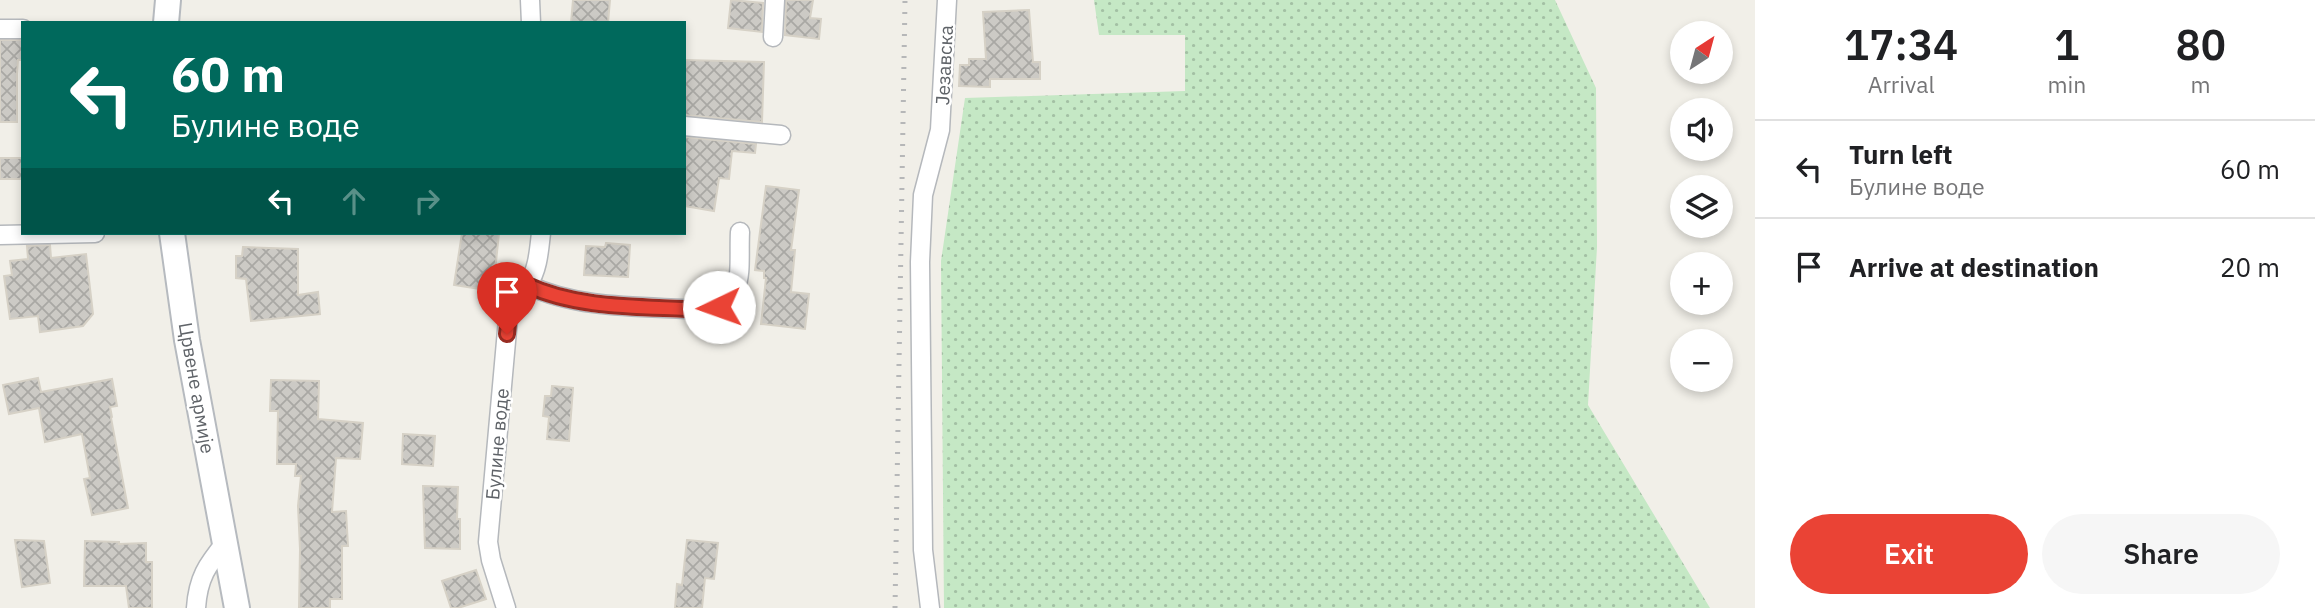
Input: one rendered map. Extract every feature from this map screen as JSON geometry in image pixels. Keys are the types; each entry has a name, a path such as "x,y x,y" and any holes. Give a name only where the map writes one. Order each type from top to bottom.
{"main road":[{"path":"166,21 168,0"},
{"name":"Црвене армије","path":"172,235 187,340 237,608"}],"street":[{"path":"530,0 531,21"},
{"path":"774,37 775,0"},
{"name":"Језавска","path":"930,608 923,550 920,262 923,195 940,130 947,0"},
{"path":"0,29 21,29"},
{"path":"686,126 781,135"},
{"path":"527,285 548,295 572,301 703,310 719,307 734,294 738,283 740,232"},
{"path":"0,235 21,235"},
{"name":"Булине воде","path":"506,608 488,542 509,308 527,285 539,255 541,235"},
{"path":"196,608 201,577 226,542"}],"green space":[{"path":"1094,0 1555,0 1596,88 1597,247 1588,405 1710,608 944,608 941,261 965,98 1185,91 1185,35 1099,35"}],"building":[{"path":"573,0 610,0 608,21 571,21"},
{"path":"731,0 763,3 762,32 728,28"},
{"path":"786,0 813,0 810,18 821,19 819,39 785,35"},
{"path":"1029,10 1033,62 1040,62 1040,79 990,79 990,87 959,86 960,65 969,65 969,59 986,59 983,12"},
{"path":"0,40 21,40 21,60 18,60 17,74 17,122 0,122"},
{"path":"686,60 764,62 762,122 686,115"},
{"path":"686,137 756,144 755,153 732,151 729,179 719,178 714,211 686,206"},
{"path":"0,158 21,158 21,179 0,179"},
{"path":"766,186 799,190 791,250 795,250 791,292 809,294 805,329 761,324 766,278 764,271 755,270"},
{"path":"462,235 499,235 493,291 454,285"},
{"path":"606,243 630,245 628,277 584,275 586,246 605,247"},
{"path":"50,245 51,258 86,254 93,314 83,326 40,332 38,316 10,319 4,276 12,275 10,261 28,259 27,246"},
{"path":"243,247 298,249 298,295 318,292 320,314 251,321 246,279 236,278 236,256 242,256"},
{"path":"38,378 41,392 112,379 117,406 110,407 111,418 128,508 92,515 84,479 90,478 82,434 45,442 39,408 9,414 3,385"},
{"path":"271,380 319,381 318,419 363,423 360,459 336,458 332,512 346,511 348,546 342,546 342,599 330,599 330,608 299,608 298,506 301,476 295,476 296,464 277,464 278,411 270,411"},
{"path":"552,386 573,388 569,441 547,439 549,417 543,416 545,396 551,396"},
{"path":"403,434 435,436 433,466 402,464"},
{"path":"423,486 458,487 460,549 425,548"},
{"path":"15,540 44,541 50,583 22,587"},
{"path":"687,540 718,543 714,579 705,578 702,608 675,608 677,584 682,585"},
{"path":"85,541 146,543 146,562 152,562 152,608 129,608 126,586 84,586"},
{"path":"476,570 486,599 451,608 442,581"}],"railway":[{"path":"895,608 905,0"}],"route":[{"path":"507,334 509,308 527,285 548,295 572,301 703,310 719,307"}]}
